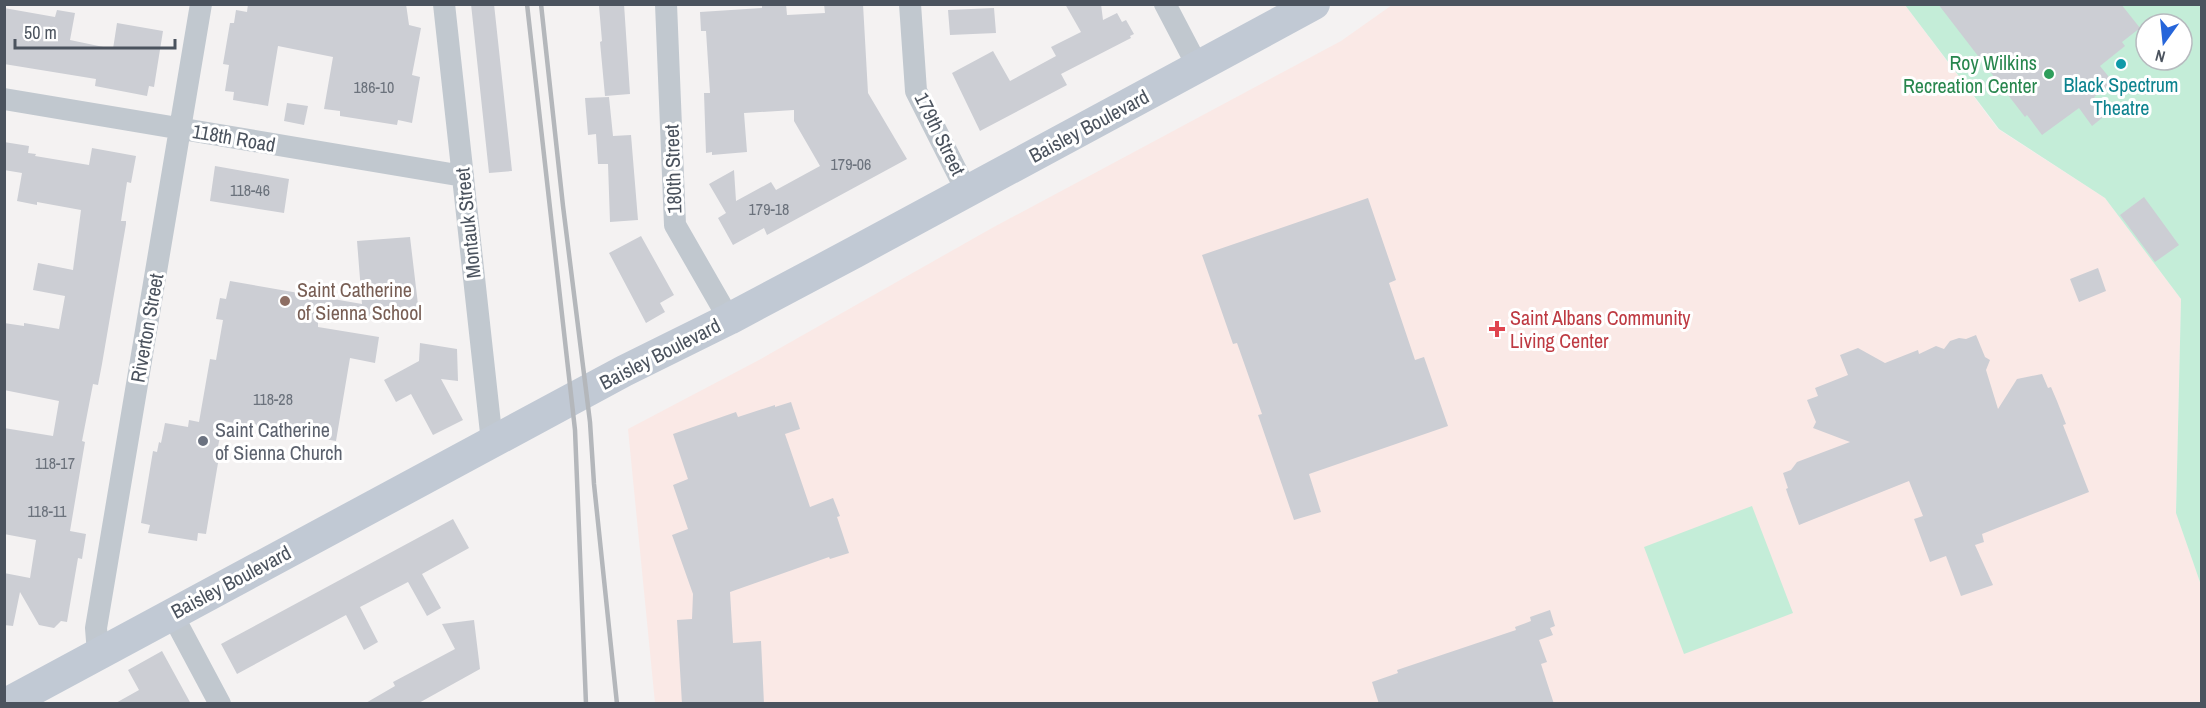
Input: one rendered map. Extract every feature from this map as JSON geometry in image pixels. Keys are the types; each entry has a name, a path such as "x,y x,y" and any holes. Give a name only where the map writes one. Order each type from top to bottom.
{"street":[{"name":"Riverton Street","path":"98,653 96,628 201,4"},
{"name":"Montauk Street","path":"444,4 492,441"},
{"name":"180th Street","path":"666,4 675,225 729,319"},
{"name":"179th Street","path":"910,4 916,91 968,192"},
{"path":"1165,4 1198,67"},
{"name":"Baisley Boulevard","path":"6,704 492,441 968,192 1314,4"},
{"name":"118th Road","path":"4,99 463,176"},
{"path":"172,614 220,704"}],"shaded area":[{"name":"Saint Albans Community Living Center","path":"1392,5 1905,5 1998,129 2105,198 2181,299 2176,512 2201,585 2201,703 655,703 628,429 759,360 992,228 1341,41"}],"green space":[{"path":"1905,5 2201,5 2201,585 2176,513 2181,299 2105,198 1999,129"},
{"path":"1752,506 1793,613 1684,654 1644,547"}],"building":[{"path":"248,4 406,4 409,25 421,28 412,75 420,77 412,123 398,120 397,125 340,116 340,111 324,109 333,57 278,46 268,106 233,100 234,92 225,91 229,65 223,64 230,23 234,23 236,10 247,12"},
{"path":"471,4 494,4 512,171 489,173"},
{"path":"624,4 630,94 605,96 599,6"},
{"path":"762,4 786,4 787,15 825,13 824,4 863,4 868,93 907,159 767,235 764,228 733,245 718,218 726,213 709,184 734,170 736,201 771,182 776,190 820,166 794,121 794,110 744,113 747,152 712,155 712,152 706,153 704,93 710,93 706,31 701,31 700,12 762,8"},
{"path":"1065,4 1101,4 1103,20 1117,13 1122,22 1126,20 1134,34 1130,36 1131,38 1061,74 1067,85 980,131 952,73 993,51 1010,81 1056,56 1051,47 1081,32"},
{"name":"Roy Wilkins Recreation Center","path":"1938,4 2121,4 2134,20 2134,33 2122,42 2125,46 2100,66 2113,82 2094,97 2107,114 2092,126 2079,108 2042,135 2027,115 2025,117"},
{"path":"4,8 55,17 57,10 75,13 70,40 113,49 117,23 163,31 154,87 149,86 147,96 95,86 96,79 4,64"},
{"path":"994,8 996,33 950,35 948,10"},
{"path":"609,97 613,136 631,135 638,220 610,222 608,164 598,164 596,134 588,135 585,98"},
{"path":"287,103 308,106 304,125 284,121"},
{"path":"4,142 29,146 28,153 36,154 35,156 89,165 92,148 136,156 131,183 127,182 121,221 126,221 126,224 102,364 98,385 93,384 82,441 85,442 70,531 86,534 82,559 78,558 67,622 61,621 54,628 39,625 20,592 13,626 4,625 4,573 30,578 36,540 4,534 4,428 53,436 59,401 4,390 4,323 24,326 24,323 59,329 65,296 33,290 38,263 73,270 81,210 17,201 22,173 4,170"},
{"path":"215,166 289,179 284,213 210,201"},
{"path":"2144,197 2179,245 2155,262 2120,215"},
{"path":"1368,198 1396,280 1389,283 1415,360 1424,357 1448,426 1309,474 1321,512 1294,520 1258,415 1262,414 1237,343 1233,344 1202,255"},
{"path":"641,236 674,295 660,303 665,312 646,323 609,253"},
{"path":"410,237 419,313 318,320 318,327 379,337 375,363 350,358 336,441 223,421 215,462 218,463 206,534 198,533 197,541 148,533 150,525 141,523 153,451 157,452 159,442 161,443 165,423 188,427 189,420 199,422 210,359 216,360 223,320 216,319 220,298 226,299 230,281 362,304 357,241"},
{"path":"2098,268 2106,291 2079,302 2070,279"},
{"path":"1976,335 1985,357 1990,360 1986,370 1998,409 2017,379 2042,374 2057,401 2066,424 2063,425 2089,492 1982,534 1984,542 1975,545 1993,585 1961,596 1946,556 1930,562 1914,519 1923,516 1909,481 1799,525 1786,489 1788,488 1783,473 1791,470 1797,462 1850,442 1813,428 1816,422 1807,400 1818,396 1815,388 1848,375 1840,355 1858,348 1885,363 1918,350 1919,354 1936,346 1944,349 1950,341"},
{"path":"420,343 457,349 458,381 441,379 463,420 433,435 411,394 396,402 384,380 419,361"},
{"path":"791,402 800,429 785,434 810,507 833,498 849,553 830,559 829,557 730,592 733,643 761,641 764,704 682,704 677,620 692,619 693,594 672,535 688,529 673,485 688,479 673,434 736,412 738,417"},
{"path":"453,519 469,548 422,574 441,608 427,616 408,582 360,607 378,642 364,650 346,615 237,674 221,644"},
{"path":"1550,610 1555,626 1550,628 1553,635 1539,640 1547,662 1541,664 1554,704 1379,704 1372,682 1398,673 1397,670 1516,630 1515,627 1531,621 1530,617"},
{"path":"474,620 480,669 417,704 364,704 395,686 393,682 455,649 442,624"},
{"path":"162,651 191,704 114,704 139,690 128,670"}],"railway":[{"path":"527,4 575,430 586,704"},
{"path":"541,4 590,422 594,484 617,704"}],"place":[{"name":"Black Spectrum Theatre","path":"2121,64"},
{"name":"Roy Wilkins Recreation Center","path":"2049,74"},
{"name":"Saint Catherine of Sienna School","path":"285,301"},
{"name":"Saint Albans Community Living Center","path":"1497,329"},
{"name":"Saint Catherine of Sienna Church","path":"203,441"}]}
